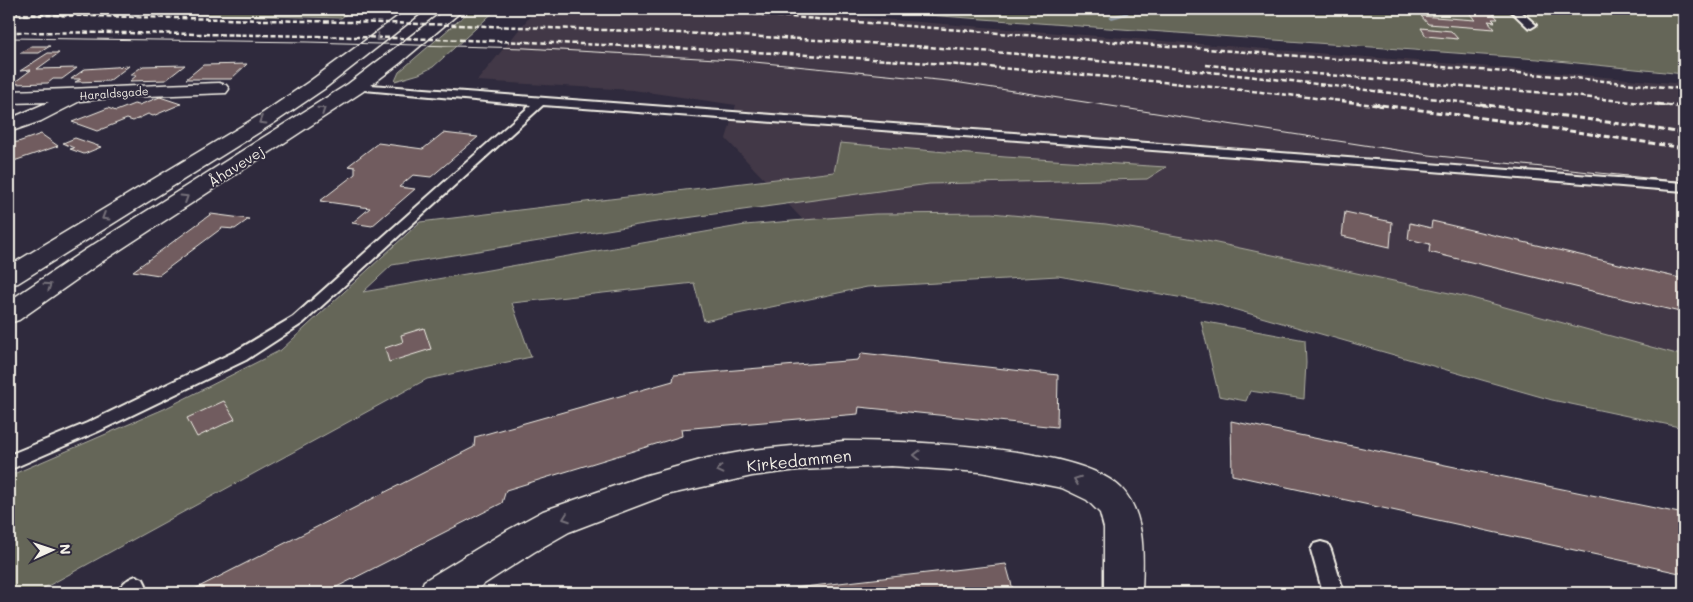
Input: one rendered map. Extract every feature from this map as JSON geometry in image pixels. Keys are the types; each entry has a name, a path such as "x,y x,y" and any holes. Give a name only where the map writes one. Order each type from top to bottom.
{"main road":[{"name":"Åhavevej","path":"9,278 274,114 317,85 418,9"},
{"name":"Åhavevej","path":"9,314 47,286 285,136 357,87 456,9"},
{"name":"Haraldsgade","path":"9,97 79,95 122,90 219,89"},
{"path":"9,126 34,117 79,95"},
{"name":"Kirkedammen","path":"438,593 550,524 666,482 758,461 856,454 938,455 1009,464 1068,476 1096,487 1115,507 1122,535 1123,593"}],"lane":[{"path":"1513,9 1532,25"},
{"path":"357,87 540,102 1325,158 1684,187"},
{"path":"9,463 93,427 240,356 298,320 540,102"},
{"path":"1321,550 1334,593"}],"shaded area":[{"path":"536,9 753,9 1468,65 1684,84 1684,387 1058,276 867,287 726,139 736,105 633,90 477,81"}],"green space":[{"path":"9,9 340,9 348,13 341,18"},
{"path":"472,9 497,9 433,67 419,74 395,81 399,72"},
{"path":"844,9 1684,9 1684,74 1538,59"},
{"path":"840,143 1005,157 1166,167 1147,179 929,184 650,223 392,265 363,292 745,225 875,214 991,213 1106,224 1212,242 1468,297 1684,356 1684,428 1552,400 1212,303 1058,276 867,287 704,321 694,283 512,303 531,357 427,379 35,593 9,593 9,476 164,409 281,350 420,222 834,172"},
{"path":"1201,321 1305,340 1304,399 1250,391 1246,401 1219,396"}],"building":[{"path":"1466,9 1491,11 1498,19 1492,19 1495,22 1488,21 1495,29 1428,24 1421,16 1475,20"},
{"path":"1421,28 1451,31 1458,39 1426,36"},
{"path":"31,46 50,46 39,53 20,53"},
{"path":"48,53 59,53 37,69 77,68 62,79 53,79 48,83 12,84 31,70 20,71"},
{"path":"247,64 231,79 186,79 203,65"},
{"path":"185,65 166,80 130,81 137,75 130,75 143,66"},
{"path":"129,66 109,81 75,82 81,79 71,79 85,69"},
{"path":"160,97 181,104 153,116 148,114 133,121 127,119 97,131 72,122 108,108 116,111"},
{"path":"443,133 478,137 431,177 413,175 399,187 415,189 372,226 352,223 370,208 320,201 355,174 355,167 348,166 378,143 423,149"},
{"path":"41,134 58,146 11,162 9,160 9,143"},
{"path":"75,138 101,147 84,154 70,149 74,148 63,143"},
{"path":"1345,212 1392,222 1390,247 1342,236"},
{"path":"211,214 249,219 235,229 222,228 159,275 133,271"},
{"path":"1432,221 1684,279 1684,313 1429,252 1430,244 1408,239 1410,223 1431,228"},
{"path":"424,328 431,349 389,362 385,348 403,342 401,335"},
{"path":"862,353 1058,375 1057,427 859,407 858,414 681,429 682,436 506,490 502,503 325,593 187,593 474,447 475,437 673,381 674,375 858,360"},
{"path":"224,401 235,419 197,437 187,418"},
{"path":"1231,421 1684,514 1684,574 1232,475"},
{"path":"1006,564 1014,593 795,593 795,588"}],"waterway":[{"path":"1112,17 1125,14 1129,9"}],"tram line":[{"path":"9,38 307,42 525,48 734,60 948,81 1429,155 1684,182"}],"railway":[{"path":"687,9 1545,75 1684,89"},
{"path":"9,14 641,31 851,42 1011,53 1171,68 1489,106"},
{"path":"9,32 354,37 697,49 1040,71 1383,106"},
{"path":"1206,65 1535,92 1670,106"},
{"path":"1373,104 1476,117 1684,148"},
{"path":"1480,104 1684,133"},
{"path":"1657,104 1684,107"}]}
